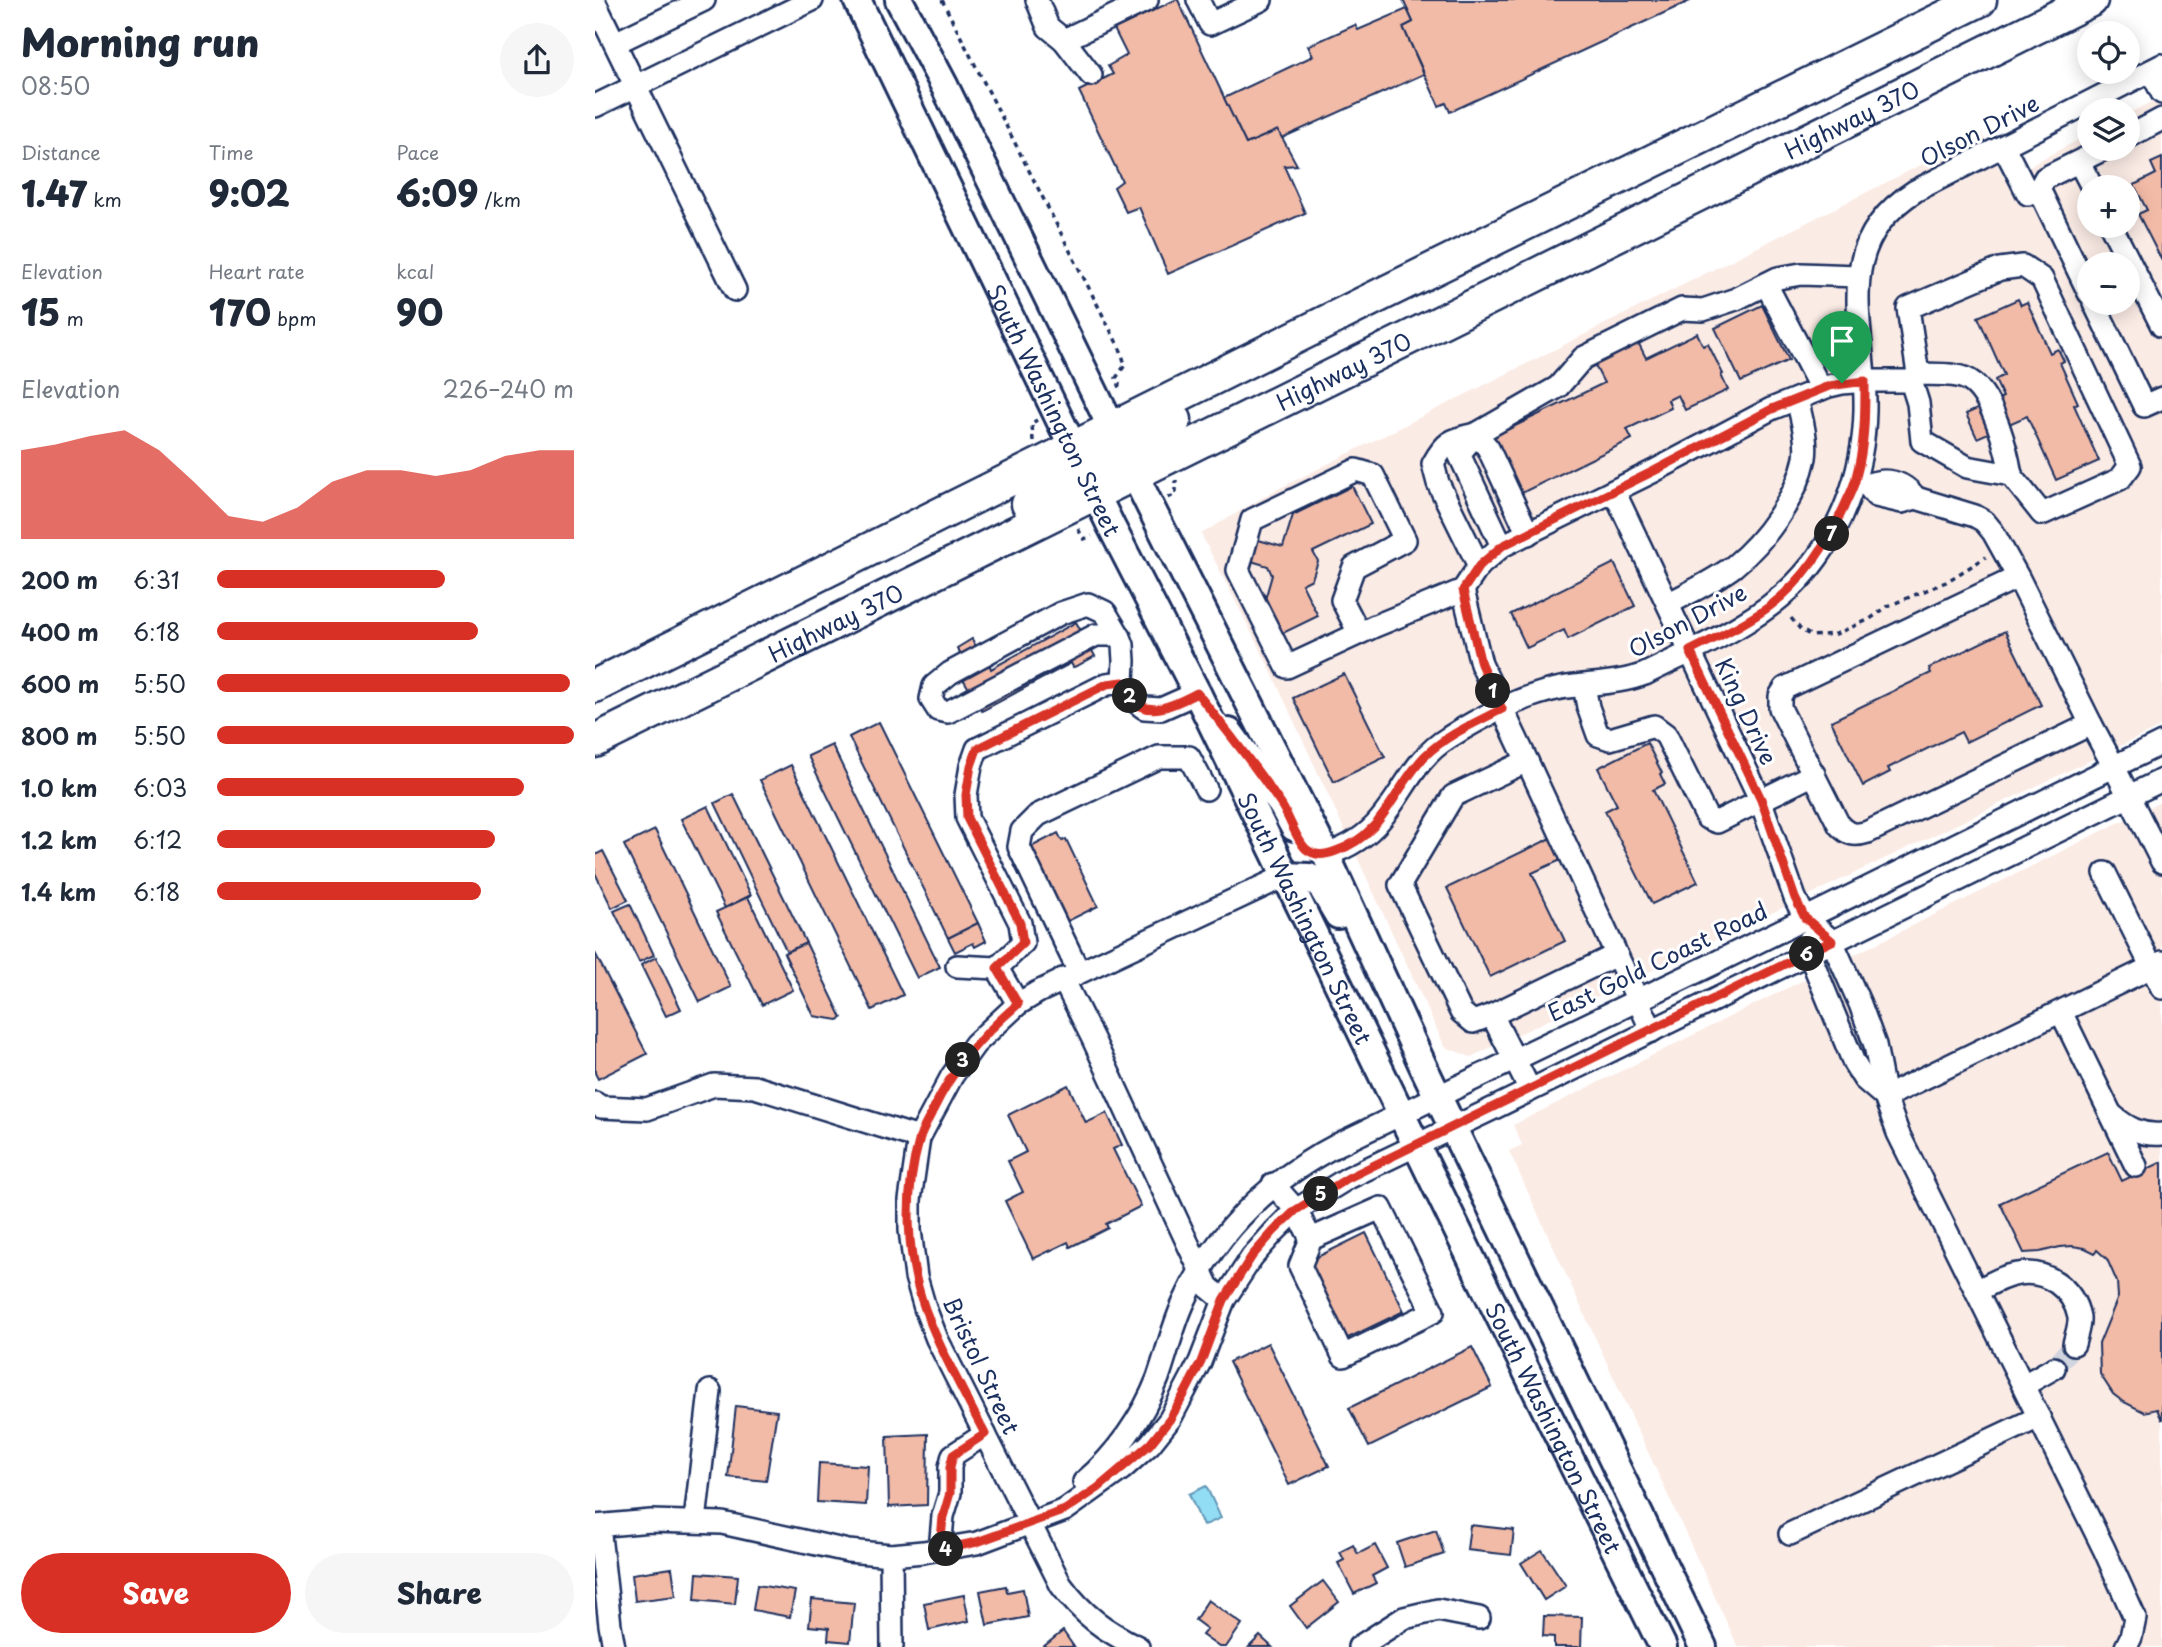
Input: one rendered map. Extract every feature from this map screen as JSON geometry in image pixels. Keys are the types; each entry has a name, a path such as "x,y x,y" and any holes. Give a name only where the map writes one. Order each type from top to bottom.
{"highway":[{"name":"Highway 370","path":"595,686 1085,470 1490,241 1980,0"},
{"name":"Highway 370","path":"595,741 754,662 1124,450 2091,0"}],"main road":[{"name":"South Washington Street","path":"857,0 1663,1647"},
{"name":"South Washington Street","path":"899,0 944,85 1326,855 1437,1096 1703,1647"},
{"path":"1197,693 1241,747 1282,805 1303,847 1314,855 1326,855"},
{"path":"1285,876 1309,877 1321,886 1380,1001 1398,1013"}],"street":[{"path":"615,43 704,0"},
{"path":"595,106 812,0"},
{"path":"1037,0 1048,27 1064,40 1091,75"},
{"path":"1064,40 1147,0"},
{"path":"1198,0 1210,24 1261,0"},
{"path":"595,2 735,290"},
{"path":"2157,68 2162,93"},
{"name":"Olson Drive","path":"1326,855 1355,842 1378,823 1414,769 1447,738 1502,709 1553,690 1631,679 1745,623 1795,584 1815,561 1861,483 1865,381 1857,299 1858,276 1863,253 1881,221 1900,201 2157,68"},
{"path":"2140,131 2162,119"},
{"path":"2004,147 2028,194 2039,189 2045,178 2079,162 2086,175"},
{"path":"2039,189 2077,268"},
{"path":"2117,238 2162,326"},
{"path":"1359,633 1342,600 1354,567 1405,540 1373,475 1356,470 1252,520 1238,570 1287,667 1359,633 1463,590 1479,566 1502,546 1772,409 1842,383 1915,377 1956,377 1973,383 1986,399 2003,439 2011,475 2042,514 2120,479 2130,466 2042,279 2023,266 2000,269 1908,308 1915,377 1922,441 1967,467 2011,475"},
{"path":"1479,566 1438,483 1433,464 1443,446 1460,437 1476,434 1558,387 1583,358 1682,309 1703,310 1736,299 1778,278 1801,274 1858,276"},
{"path":"1766,284 1821,389"},
{"path":"2100,315 2144,406 2162,398"},
{"path":"1668,604 1734,566 1760,541 1790,499 1805,458 1797,399"},
{"path":"1476,434 1488,448 1528,534"},
{"path":"1476,434 1459,454 1502,546"},
{"path":"1861,483 1876,496 1902,502 1916,498 1975,516 1993,531 2162,862"},
{"name":"King Drive","path":"1614,491 1761,799 1791,889 1805,918 1809,953 1854,1063 1864,1079 1885,1097"},
{"path":"2018,577 1785,688 1780,696 1780,708 1839,825 1850,834 1857,835 2091,724"},
{"path":"1463,590 1481,664 1652,1031"},
{"path":"1120,638 1096,635 948,712 938,710 931,699 934,686 950,673 1061,613 1088,604 1105,612 1120,638 1123,645 1123,682 1131,698 1144,708 1161,709 1197,693"},
{"path":"957,966 997,968 1023,943 1020,923 967,818 966,795 977,749 1107,684 1123,682"},
{"path":"1584,686 1588,708 1598,735 1609,739 1654,726 1666,735 1707,818 1717,822 1814,774"},
{"name":"East Gold Coast Road","path":"1029,1523 1070,1494 1101,1467 1123,1439 1141,1412 1157,1379 1183,1302 1200,1270 1249,1207 1273,1184 1314,1157 2162,743"},
{"path":"1206,789 1189,757 1159,757 1038,815 1021,831 1019,847 1099,1051 1208,1287 1224,1300"},
{"path":"1527,761 1453,796 1400,885 1461,1012 1473,1022 1616,955"},
{"path":"614,1647 597,1526 651,1521 722,1523 848,1551 891,1555 940,1550 977,1542 1065,1510 1098,1488 1150,1444 1170,1419 1201,1362 1224,1300 1252,1256 1296,1210 1348,1178 2162,780"},
{"path":"2105,873 2157,964 2162,988"},
{"name":"Bristol Street","path":"1139,1647 1084,1614 1061,1585 937,1339 916,1277 910,1230 910,1200 919,1139 952,1076 975,1044 1018,1004 1071,976 1285,876"},
{"name":"King Drive","path":"1805,918 1832,941"},
{"path":"1832,941 1875,1045 1885,1097 1898,1133 2024,1385 2135,1618 2126,1647"},
{"path":"1885,1097 2157,964"},
{"path":"997,968 1018,1004"},
{"path":"2061,1012 2136,1166"},
{"path":"1492,1015 1530,1090"},
{"path":"595,1103 601,1107 647,1109 714,1085 755,1087 919,1139"},
{"path":"2110,1114 2126,1127 2152,1135 2162,1134"},
{"path":"1273,1184 1296,1210 1311,1238 1300,1266 1343,1356 1433,1312 1381,1208 1311,1238"},
{"path":"1977,1291 2019,1273 2042,1274 2062,1285 2074,1302 2079,1320 2074,1343"},
{"path":"2024,1385 2054,1368"},
{"path":"695,1521 709,1391"},
{"path":"1790,1534 2039,1417"},
{"path":"940,1550 943,1517 950,1493 953,1455 985,1434"},
{"path":"891,1555 892,1647"},
{"path":"1359,1647 1404,1618 1415,1615 1438,1610 1479,1618"}],"path":[{"path":"942,0 1121,351 1125,365 1116,378 1119,384 1124,450"},
{"path":"1791,618 1801,630 1812,636 1836,634 1870,619 1888,606 1946,582 1987,557"}],"shaded area":[{"path":"2162,96 2162,726 1471,1057 1445,1047 1268,665 1201,534 1272,492 1982,134 2005,179 2077,140 2077,161 2140,161 2140,108"},
{"path":"2162,801 2162,1647 1738,1647 1509,1151 1522,1145 1513,1125"}],"water":[{"path":"1206,1486 1221,1518 1203,1526 1189,1494"}],"building":[{"path":"1178,0 1246,144 1278,130 1297,165 1284,166 1305,213 1168,274 1139,207 1126,212 1114,187 1122,181 1079,91 1113,74 1108,66 1127,55 1114,29"},
{"path":"1403,0 1692,0 1450,112 1446,103 1439,106 1403,27 1413,22"},
{"path":"1407,9 1413,22 1403,27 1424,74 1282,138 1278,130 1246,144 1224,98 1313,56 1308,46 1355,25 1358,30"},
{"path":"2162,158 2162,261 2140,218 2140,213 2147,210 2140,197 2140,182 2156,174 2151,163"},
{"path":"2018,299 2021,305 2027,302 2050,353 2058,349 2064,361 2060,363 2078,403 2074,405 2099,461 2056,480 2027,416 1977,438 1966,414 2003,397 1995,380 2004,375 1978,317"},
{"path":"1762,305 1789,360 1741,382 1715,328"},
{"path":"1697,333 1703,346 1708,344 1728,390 1685,410 1678,395 1668,400 1671,408 1627,429 1632,439 1515,496 1488,439 1604,383 1593,362 1637,340 1646,358"},
{"path":"1352,486 1371,524 1313,552 1318,561 1312,579 1302,584 1318,616 1279,635 1264,603 1272,575 1268,566 1248,560 1255,539 1283,547 1293,515"},
{"path":"1614,563 1635,606 1568,639 1564,630 1527,648 1511,614"},
{"path":"1076,622 1095,656 1077,666 1073,667 1071,663 982,711 962,677 970,672 957,648 972,639 986,666 991,669"},
{"path":"2005,631 2041,705 1966,742 1961,732 1888,768 1890,772 1863,786 1831,721 1931,673 1929,668"},
{"path":"1344,674 1385,757 1334,782 1293,698"},
{"path":"879,722 978,923 948,938 849,737"},
{"path":"1647,743 1665,784 1653,790 1698,882 1652,904 1605,811 1617,805 1598,768"},
{"path":"832,745 940,967 917,978 808,756"},
{"path":"791,765 903,995 872,1010 760,780"},
{"path":"733,794 806,943 787,952 715,803"},
{"path":"708,806 751,895 725,908 681,819"},
{"path":"655,830 731,987 700,1002 624,845"},
{"path":"1058,833 1062,841 1066,839 1098,906 1064,923 1030,857 1035,854 1031,847"},
{"path":"1551,838 1561,860 1532,873 1565,941 1490,977 1447,888"},
{"path":"603,851 628,900 612,908 595,873 595,855"},
{"path":"748,897 793,990 762,1005 716,912"},
{"path":"630,904 654,955 639,962 614,911"},
{"path":"978,923 986,941 975,947 973,943 955,952 948,938"},
{"path":"806,943 842,1018 838,1020 814,1016 784,953"},
{"path":"595,953 647,1054 598,1079 595,1073"},
{"path":"656,957 681,1009 666,1016 641,965"},
{"path":"1068,1085 1086,1123 1107,1113 1122,1145 1113,1149 1141,1206 1106,1224 1108,1228 1070,1247 1068,1242 1033,1259 1005,1201 1023,1192 1008,1161 1026,1152 1008,1115"},
{"path":"2108,1152 2122,1181 2162,1162 2162,1420 2157,1409 2144,1412 2122,1401 2113,1394 2100,1374 2099,1344 2118,1297 2117,1282 2107,1259 2097,1250 2095,1253 2072,1246 2024,1253 2000,1203"},
{"path":"1366,1233 1404,1311 1344,1340 1307,1262"},
{"path":"1268,1343 1329,1466 1289,1485 1229,1362"},
{"path":"1472,1347 1492,1387 1369,1447 1349,1408"},
{"path":"736,1406 777,1411 766,1481 728,1477"},
{"path":"928,1434 927,1505 889,1507 887,1436"},
{"path":"819,1463 868,1466 866,1505 817,1502"},
{"path":"1470,1525 1514,1530 1511,1555 1467,1550"},
{"path":"1436,1530 1444,1554 1405,1567 1397,1543"},
{"path":"1353,1545 1358,1554 1375,1545 1387,1568 1372,1576 1376,1583 1354,1594 1338,1563 1344,1560 1340,1552"},
{"path":"1542,1550 1566,1586 1544,1600 1521,1563"},
{"path":"672,1568 676,1596 635,1601 632,1574"},
{"path":"697,1573 738,1576 735,1604 695,1600"},
{"path":"1323,1581 1339,1602 1306,1628 1290,1606"},
{"path":"757,1585 795,1591 790,1617 753,1610"},
{"path":"1006,1586 1007,1592 1023,1589 1028,1617 987,1625 980,1591"},
{"path":"964,1595 969,1621 929,1630 924,1603"},
{"path":"812,1599 854,1603 850,1642 828,1640 829,1628 809,1626"},
{"path":"1208,1600 1242,1624 1226,1647 1219,1647 1202,1635 1207,1629 1195,1620"},
{"path":"1544,1616 1582,1617 1581,1647 1554,1647 1554,1637 1543,1636"},
{"path":"1063,1631 1074,1647 1043,1647"},
{"path":"1260,1636 1272,1647 1249,1647"}],"tunnel":[{"path":"2054,1368 2074,1344"}],"route":[{"path":"1865,381 1864,435 1856,481 1831,536 1815,561 1795,584 1771,605 1745,623 1690,651 1761,799 1795,898 1805,918 1832,941 1348,1178 1296,1210 1252,1256 1235,1281 1224,1300 1201,1362 1185,1393 1170,1419 1150,1444 1098,1488 1065,1510 1012,1531 940,1550 943,1517 950,1493 953,1455 985,1434 937,1339 916,1277 910,1230 914,1166 919,1139 952,1076 975,1044 1018,1004 997,968 1023,943 1020,923 967,818 966,795 977,749 1107,684 1123,682 1131,698 1144,708 1161,709 1197,693 1241,747 1282,805 1303,847 1314,855 1326,855 1342,849 1378,823 1414,769 1435,747 1502,709 1481,664 1463,590 1479,566 1502,546 1772,409 1842,383 1865,381"}]}
